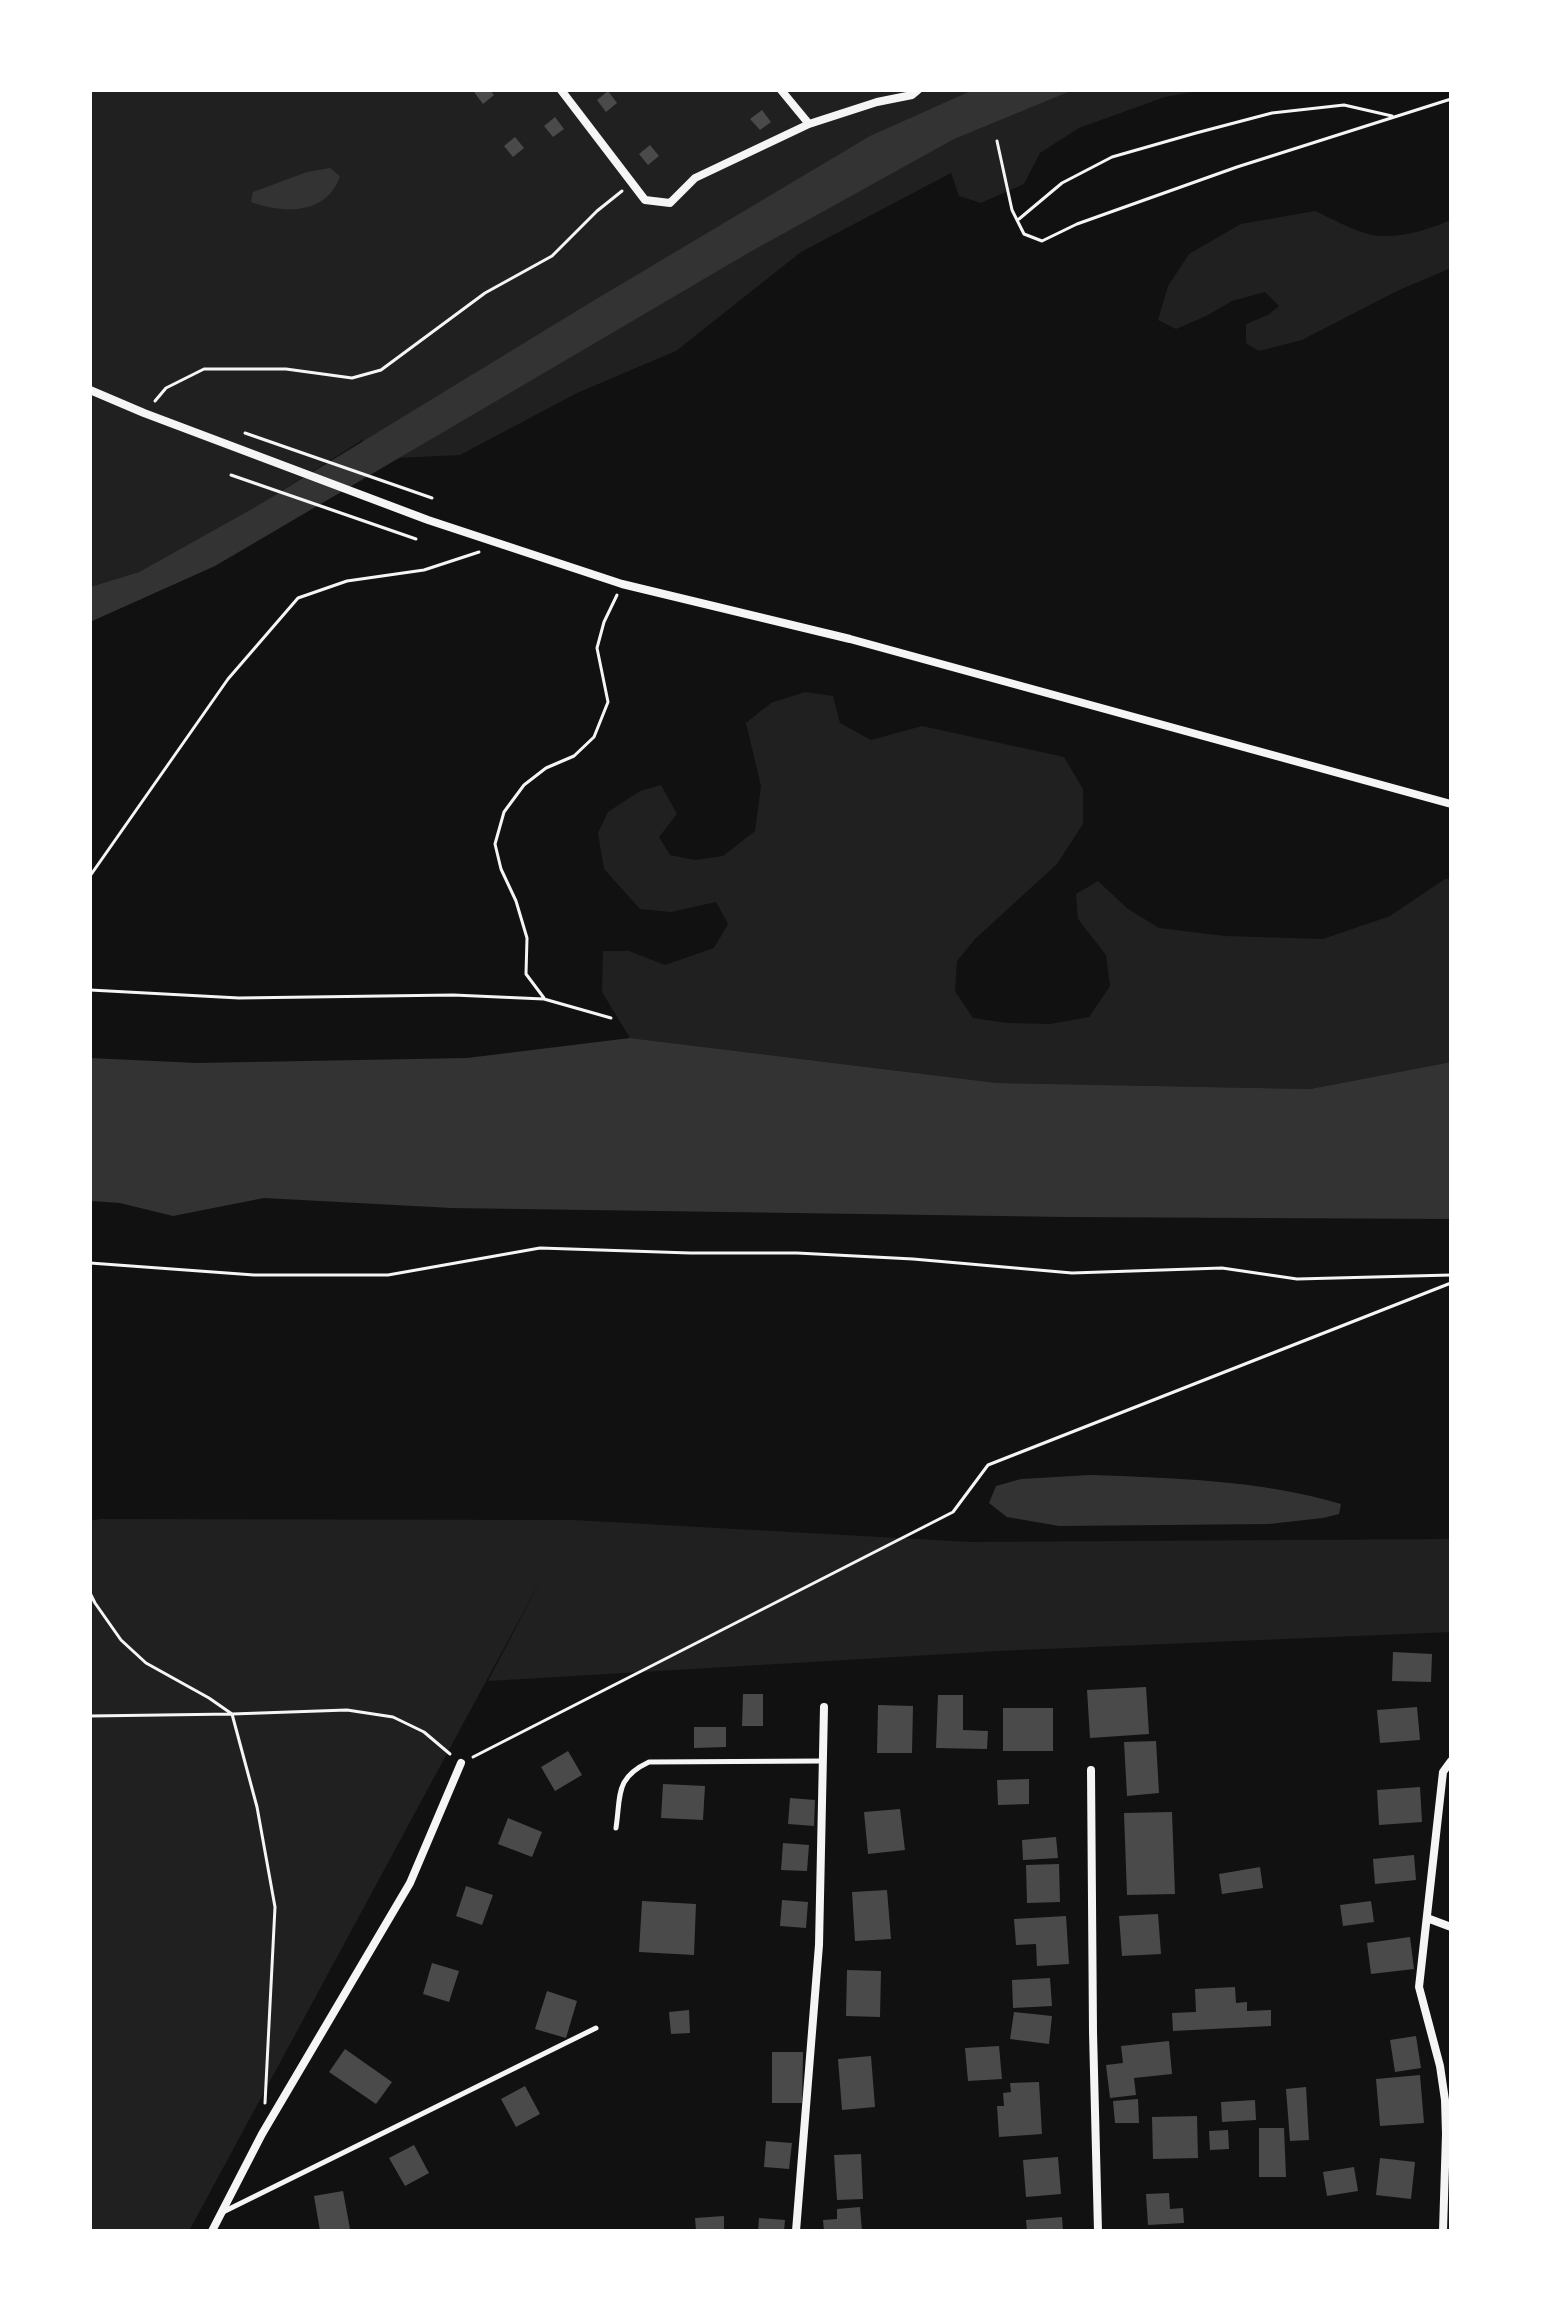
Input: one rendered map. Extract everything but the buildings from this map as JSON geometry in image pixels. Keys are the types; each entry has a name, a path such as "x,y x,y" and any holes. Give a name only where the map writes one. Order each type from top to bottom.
{"street":[{"path":"561,90 645,200 670,203 695,178 809,124 877,102 912,95 918,90"},
{"path":"781,90 809,124"},
{"path":"90,390 428,520 622,584 865,643 1451,804"},
{"path":"796,2231 819,1945 824,1707"},
{"path":"1443,2231 1445,2100 1440,2066 1419,1987 1443,1772 1451,1761"},
{"path":"212,2231 262,2134 410,1883 461,1763"},
{"path":"1091,1770 1098,2231"},
{"path":"1427,1918 1451,1927"}],"lane":[{"path":"616,1828 623,1781 635,1769 649,1762 823,1761"},
{"path":"222,2212 596,2028"}],"path":[{"path":"997,141 1012,210 1024,234 1042,241 1077,224 1237,167 1451,99"},
{"path":"1017,220 1062,183 1112,157 1196,133 1272,113 1344,105 1395,117"},
{"path":"144,413 166,388 204,369 286,369 352,378 381,370 485,293 552,256 597,211 633,182"},
{"path":"245,433 432,498"},
{"path":"231,475 416,539"},
{"path":"90,876 228,679 298,598 347,581 424,570 502,544"},
{"path":"544,999 526,974 527,938 495,844 504,812 524,785 546,768 574,756 594,737 608,702 597,648 604,622 622,584"},
{"path":"90,990 239,998 453,995 544,999 611,1018"},
{"path":"90,1263 254,1275 388,1275 540,1248 797,1253 913,1259 1072,1273 1222,1268 1297,1279 1451,1275"},
{"path":"90,1716 347,1710 393,1717 424,1732 461,1763 953,1512 988,1465 1451,1283"},
{"path":"90,1593 121,1640 146,1663 232,1714 257,1807 275,1907 264,2106"}],"shaded area":[{"path":"90,90 1204,90 1165,97 1079,128 1040,153 1024,184 981,203 959,196 951,173 801,252 676,351 577,393 460,455 396,458 359,439 361,441 257,506 139,572 90,587"},
{"path":"973,90 1073,90 954,139 750,252 215,566 90,622 90,587 139,572 257,506 870,136"},
{"path":"330,168 340,176 334,189 315,205 290,209 251,202 253,192 307,172"},
{"path":"1315,211 1357,230 1382,236 1417,232 1451,220 1451,268 1397,291 1302,340 1259,351 1246,343 1246,324 1268,315 1279,306 1265,292 1232,301 1176,329 1158,320 1168,286 1189,254 1241,224"},
{"path":"805,692 833,696 840,723 871,740 922,726 1064,757 1083,789 1083,824 1057,864 975,939 957,961 955,991 973,1018 1050,1024 1089,1017 1110,986 1106,955 1078,919 1076,894 1098,881 1128,909 1159,928 1225,936 1323,939 1390,916 1445,879 1451,879 1451,1062 1310,1089 997,1083 630,1038 602,992 603,951 629,951 665,965 714,948 728,924 716,902 671,912 640,909 604,869 598,833 608,812 640,791 661,785 677,814 659,837 670,855 695,860 723,856 755,831 761,786 746,723 771,703"},
{"path":"630,1038 997,1083 1310,1089 1451,1062 1451,1219 451,1208 264,1198 173,1216 120,1203 90,1201 90,1058 197,1063 467,1058"},
{"path":"1090,1475 1248,1485 1341,1504 1339,1514 1269,1524 1059,1526 1007,1517 989,1503 996,1486 1021,1479"},
{"path":"573,1520 970,1542 1451,1539 1451,1632 997,1651 488,1681 544,1574 189,2231 90,2231 90,1521"}]}
